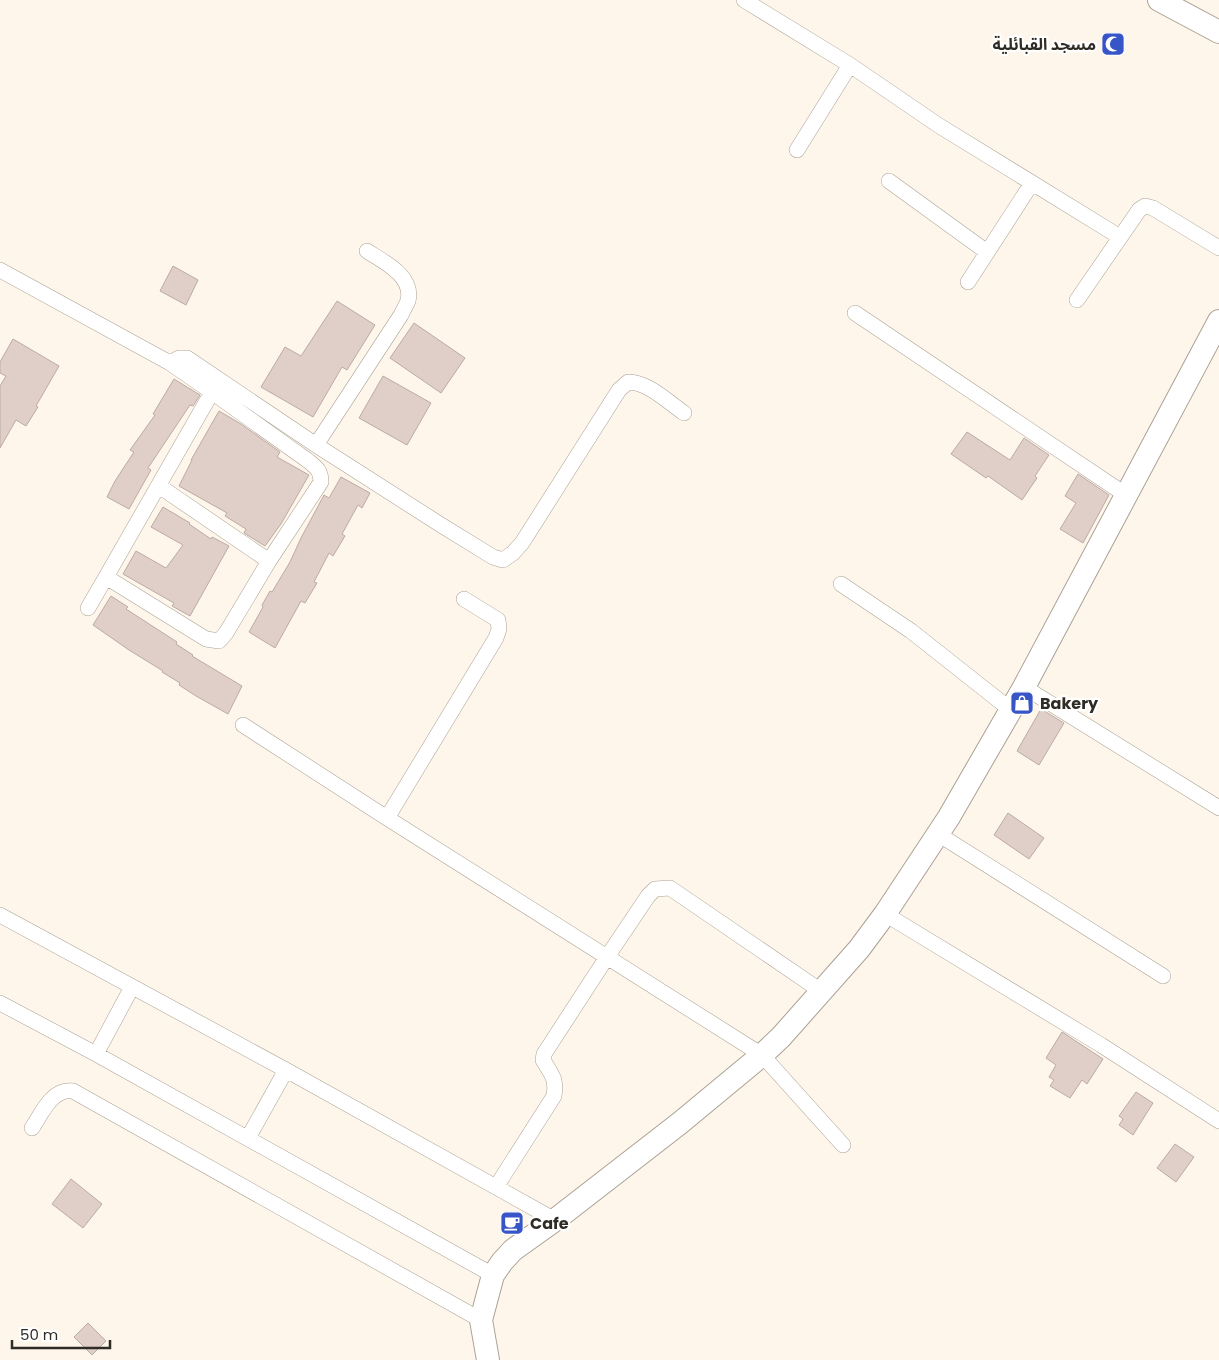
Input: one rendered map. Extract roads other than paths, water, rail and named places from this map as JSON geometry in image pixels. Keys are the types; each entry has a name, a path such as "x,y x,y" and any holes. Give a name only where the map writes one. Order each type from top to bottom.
{"main road":[{"path":"1159,0 1219,32"},
{"path":"488,1360 481,1320 493,1275 513,1250 555,1220 680,1123 762,1055 859,949 885,914 938,834 1024,687 1219,322"}],"street":[{"path":"746,0 850,65 1032,184 1120,237"},
{"path":"797,150 850,65"},
{"path":"889,181 987,252"},
{"path":"968,282 1032,184"},
{"path":"1077,300 1139,210 1145,206 1153,208 1219,248"},
{"path":"316,445 408,300 407,287 402,275 367,251"},
{"path":"0,270 170,363 307,460 319,469 321,473 321,482 269,561 226,633 219,641 206,639 106,577"},
{"path":"856,313 1126,495"},
{"path":"170,363 179,358 187,358 316,445 441,525 503,560 522,543 619,390 628,382 636,382 647,388 684,413"},
{"path":"88,608 212,392"},
{"path":"159,486 269,561"},
{"path":"841,584 911,631 1011,710"},
{"path":"387,818 496,638 499,628 498,620 464,599"},
{"path":"1024,687 1219,808"},
{"path":"243,725 762,1055 843,1145"},
{"path":"938,834 1163,976"},
{"path":"496,1187 554,1096 556,1085 552,1073 543,1060 544,1054 606,957 648,896 655,889 670,888 822,991"},
{"path":"885,914 1093,1040 1219,1121"},
{"path":"0,915 286,1070 555,1220"},
{"path":"96,1054 132,987"},
{"path":"0,1003 96,1054 493,1275"},
{"path":"248,1138 286,1070"},
{"path":"32,1128 58,1093 67,1090 73,1091 481,1320"}],"place":[{"name":"مسجد القبائلية","path":"1113,44"},
{"name":"Bakery","path":"1022,703"},
{"name":"Cafe","path":"512,1223"}]}
